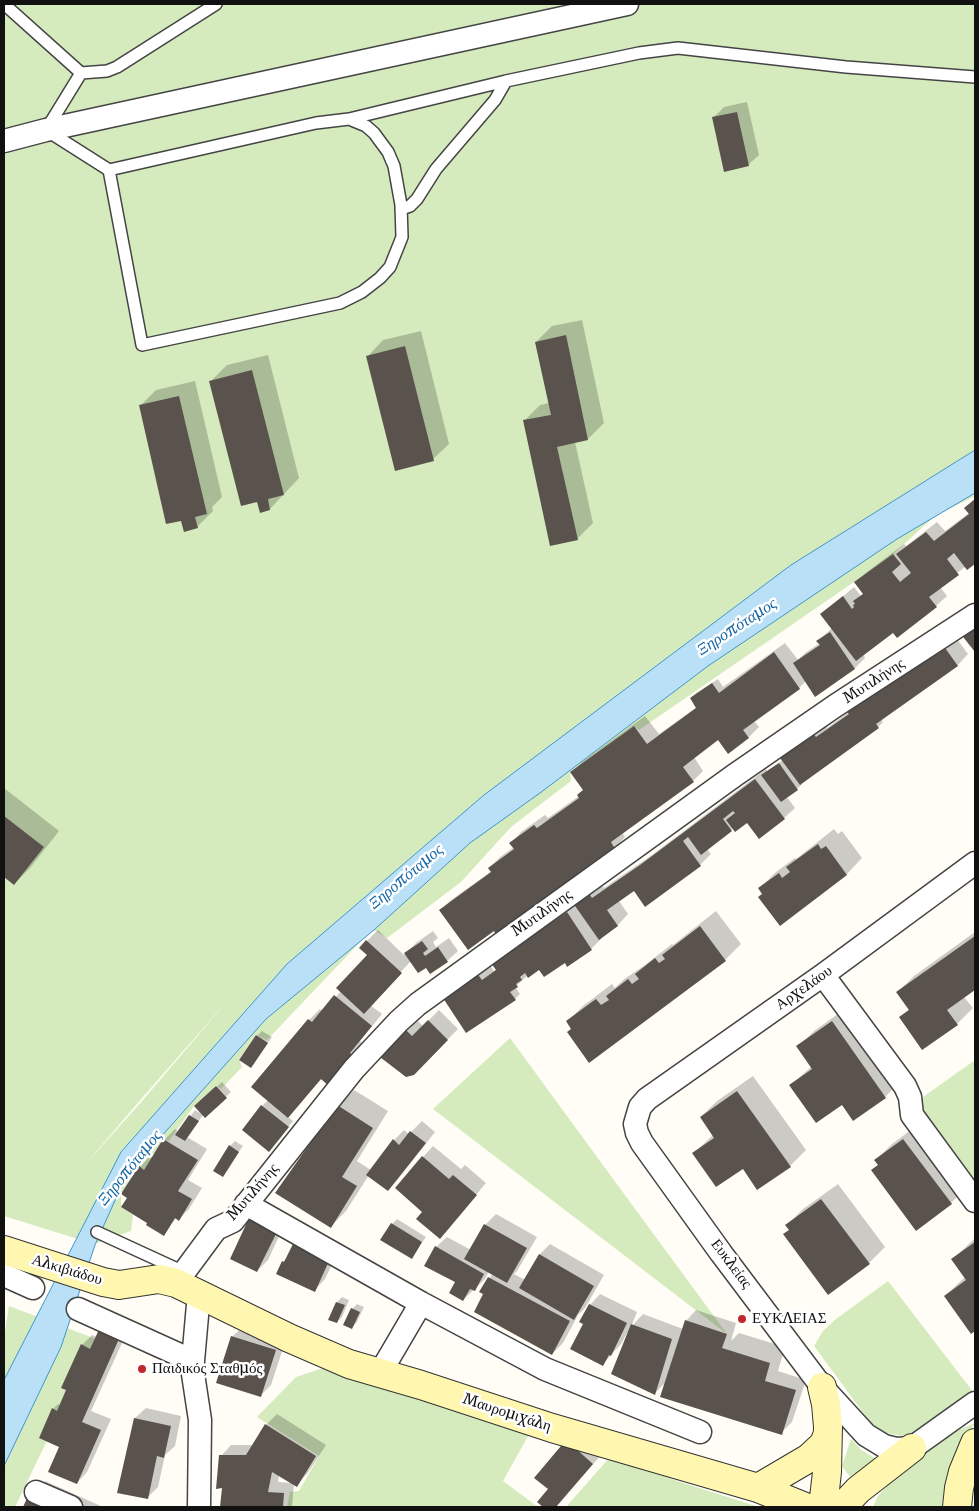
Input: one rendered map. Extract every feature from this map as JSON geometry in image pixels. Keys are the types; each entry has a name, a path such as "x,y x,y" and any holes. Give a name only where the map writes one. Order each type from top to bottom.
{"main road":[{"name":"Αλκιβιάδου","path":"4,1250 118,1285 160,1279 194,1287"},
{"name":"Μαυρομιχάλη","path":"194,1287 289,1338 349,1364 552,1428 758,1488 804,1507"},
{"path":"822,1387 827,1412 827,1472 824,1507"},
{"path":"758,1488 809,1458 824,1444 827,1436"},
{"path":"957,1507 963,1472 975,1444"},
{"path":"842,1507 858,1490 912,1448"}],"street":[{"path":"4,141 46,130 626,4"},
{"name":"Μυτιλήνης","path":"194,1287 216,1229 233,1221 354,1069 399,1021 418,1004 735,775 835,706 975,615"},
{"name":"Αρχελάου","path":"636,1116 640,1107 647,1099 823,975 975,863"},
{"path":"823,975 905,1086 910,1098 912,1115 975,1202"},
{"name":"Ευκλείας","path":"636,1116 635,1127 642,1143 721,1253 822,1387 855,1425 873,1440 896,1449 912,1448"},
{"path":"246,1204 544,1369 700,1432"},
{"name":"Αλκιβιάδου","path":"4,1275 33,1288"},
{"path":"194,1287 193,1374 200,1420 199,1507"},
{"path":"380,1373 422,1303"},
{"path":"78,1309 193,1361"},
{"path":"912,1448 975,1403"},
{"path":"36,1492 71,1507"}],"lane":[{"path":"4,4 81,72 107,71 117,67 216,4"},
{"path":"81,72 46,130 109,170 316,123 349,119 506,81 639,53 678,48 846,67 975,77"},
{"path":"401,209 410,206 417,199 436,169 496,100 506,81"},
{"path":"109,170 142,346 340,303 362,292 380,278 390,267 402,237 401,209 394,166 388,152 374,133 366,126 349,119"},
{"name":"Μαυρομιχάλη","path":"97,1232 194,1287"}],"green space":[{"path":"4,4 975,4 975,496 935,516 893,554 854,582 639,730 634,726 570,772 571,781 511,827 461,882 387,938 374,930 364,938 267,1040 256,1035 239,1059 242,1067 221,1089 216,1086 194,1106 168,1142 163,1139 144,1170 138,1166 121,1195 121,1207 133,1215 131,1231 94,1244 4,1216","holes":["228,1000 143,1100 83,1167"]},
{"path":"510,1038 608,1172 727,1334 433,1109"},
{"path":"975,1060 975,1187 916,1102"},
{"path":"888,1281 974,1393 920,1429 902,1436 881,1432 873,1426 814,1346 823,1331 836,1319"},
{"path":"9,1306 96,1339 15,1507 4,1507 4,1338"},
{"path":"341,1362 532,1429 503,1481 538,1507 287,1507 290,1492 299,1491 319,1456 257,1417 296,1377"},
{"path":"975,1423 958,1448 948,1471 944,1493 944,1507 873,1507 878,1496 897,1475 954,1432"},
{"path":"851,1439 860,1449 876,1459 850,1477 842,1466"},
{"path":"610,1457 680,1482 759,1507 566,1507"}],"water":[{"name":"Ξηροπόταμος","path":"975,450 975,493 897,539 708,666 540,793 470,843 374,930 266,1019 126,1176 95,1245 61,1347 4,1466 4,1380 121,1152 287,964 484,795 791,565"}],"building":[{"path":"737,112 749,166 724,172 712,117"},
{"path":"566,335 588,440 557,447 578,540 550,546 523,420 551,415 535,342"},
{"path":"405,346 434,461 395,471 366,356"},
{"path":"252,370 284,495 268,499 270,510 260,513 257,502 241,506 209,381"},
{"path":"179,396 207,514 195,517 198,528 184,532 181,521 166,524 139,405"},
{"path":"975,499 975,564 967,570 954,553 947,559 959,575 929,597 937,607 897,638 893,633 856,661 820,614 843,596 852,609 855,604 853,601 863,594 854,582 893,554 901,564 892,572 900,582 911,573 896,554 926,532 934,541 969,514 964,508"},
{"path":"975,621 975,652 960,633"},
{"path":"830,632 855,669 815,697 793,663 820,645 816,641"},
{"path":"943,645 958,666 876,724 879,728 800,785 780,758 796,747 792,742 810,729 816,737 849,714 846,711 860,701 861,703"},
{"path":"774,652 800,689 743,730 749,738 728,754 718,740 683,767 694,782 611,842 615,849 496,935 494,931 468,950 439,910 491,872 488,868 514,849 509,843 534,825 537,828 579,798 577,795 583,790 570,772 634,726 647,744 696,708 690,698 712,683 719,693"},
{"path":"779,763 798,790 781,802 761,775"},
{"path":"755,779 785,819 759,839 747,823 735,832 726,820 735,813 733,811 723,819 732,831 701,855 688,837 683,841 701,866 645,907 634,891 607,910 618,926 599,940 573,903 588,892 592,898 640,865"},
{"path":"4,816 44,847 14,885 4,877"},
{"path":"818,844 821,849 826,846 847,875 780,926 758,897 762,894 758,888 779,873 782,878 790,872 786,867"},
{"path":"567,912 592,950 567,967 565,963 544,977 539,970 528,978 525,973 520,977 522,980 516,984 518,987 510,992 516,1000 466,1033 441,995 476,972 482,980 496,970 491,963"},
{"path":"700,926 726,961 589,1063 567,1032 571,1029 566,1021 596,999 601,1005 609,1000 606,996 628,979 632,984 639,979 635,974 655,958 659,963 665,959 662,955"},
{"path":"975,936 975,990 947,1010 958,1025 922,1050 899,1017 909,1010 896,992"},
{"path":"366,940 402,973 364,1014 336,988 367,955 359,948"},
{"path":"422,941 428,949 423,953 425,956 438,947 448,962 430,974 426,968 418,973 404,953"},
{"path":"334,995 372,1026 350,1053 354,1056 330,1087 321,1079 288,1118 251,1087 308,1019 312,1022"},
{"path":"428,1020 448,1040 414,1075 406,1077 376,1054 401,1025 412,1036"},
{"path":"832,1021 886,1098 853,1121 842,1105 816,1123 789,1085 812,1069 796,1046"},
{"path":"256,1035 268,1043 251,1068 239,1060"},
{"path":"216,1086 227,1098 205,1118 194,1106"},
{"path":"737,1091 791,1167 757,1190 743,1169 716,1187 692,1153 714,1138 700,1117"},
{"path":"261,1105 289,1127 269,1152 242,1130"},
{"path":"337,1105 373,1128 342,1177 357,1186 331,1228 275,1193"},
{"path":"189,1115 199,1121 185,1141 175,1135"},
{"path":"410,1131 426,1143 388,1191 366,1175 393,1139 399,1145"},
{"path":"163,1139 198,1160 178,1191 192,1199 179,1221 175,1218 164,1236 121,1207 127,1198 121,1194 139,1166 144,1170"},
{"path":"903,1139 952,1204 916,1231 871,1170 878,1165 874,1160"},
{"path":"229,1145 239,1152 223,1177 213,1171"},
{"path":"422,1156 449,1179 453,1175 477,1195 440,1239 416,1219 422,1212 395,1188"},
{"path":"821,1199 870,1264 828,1295 783,1234 789,1230 785,1225"},
{"path":"249,1218 277,1232 257,1272 230,1259"},
{"path":"391,1223 422,1242 412,1259 380,1240"},
{"path":"484,1224 527,1248 507,1283 464,1259"},
{"path":"975,1242 975,1331 971,1334 944,1296 966,1280 951,1259"},
{"path":"293,1244 329,1261 315,1292 276,1274"},
{"path":"435,1246 484,1274 475,1291 470,1289 463,1301 449,1293 455,1282 424,1266"},
{"path":"539,1254 594,1286 574,1320 519,1288"},
{"path":"488,1277 570,1321 552,1355 474,1312 483,1294 479,1292"},
{"path":"336,1302 345,1305 337,1323 328,1320"},
{"path":"589,1304 627,1323 611,1356 609,1355 603,1366 570,1349 583,1324 579,1322"},
{"path":"351,1308 360,1312 352,1329 343,1325"},
{"path":"685,1320 727,1334 722,1348 770,1363 765,1381 796,1390 782,1435 660,1397"},
{"path":"103,1321 123,1330 82,1422 101,1430 77,1484 48,1472 59,1447 39,1438 52,1408 57,1411 66,1390 61,1388 81,1344 90,1349"},
{"path":"631,1324 672,1339 655,1395 611,1374"},
{"path":"231,1336 276,1350 261,1397 216,1383"},
{"path":"134,1418 171,1426 164,1458 157,1456 148,1499 117,1493"},
{"path":"265,1424 316,1456 297,1487 272,1472 268,1492 284,1493 283,1507 220,1507 222,1488 216,1489 219,1455 246,1455"},
{"path":"566,1440 593,1464 556,1507 543,1507 537,1502 548,1489 534,1478"},
{"path":"28,1496 52,1507 23,1507"}],"place":[{"name":"ΕΥΚΛΕΙΑΣ","path":"742,1319"},
{"name":"Παιδικός Σταθμός","path":"142,1369"}]}
